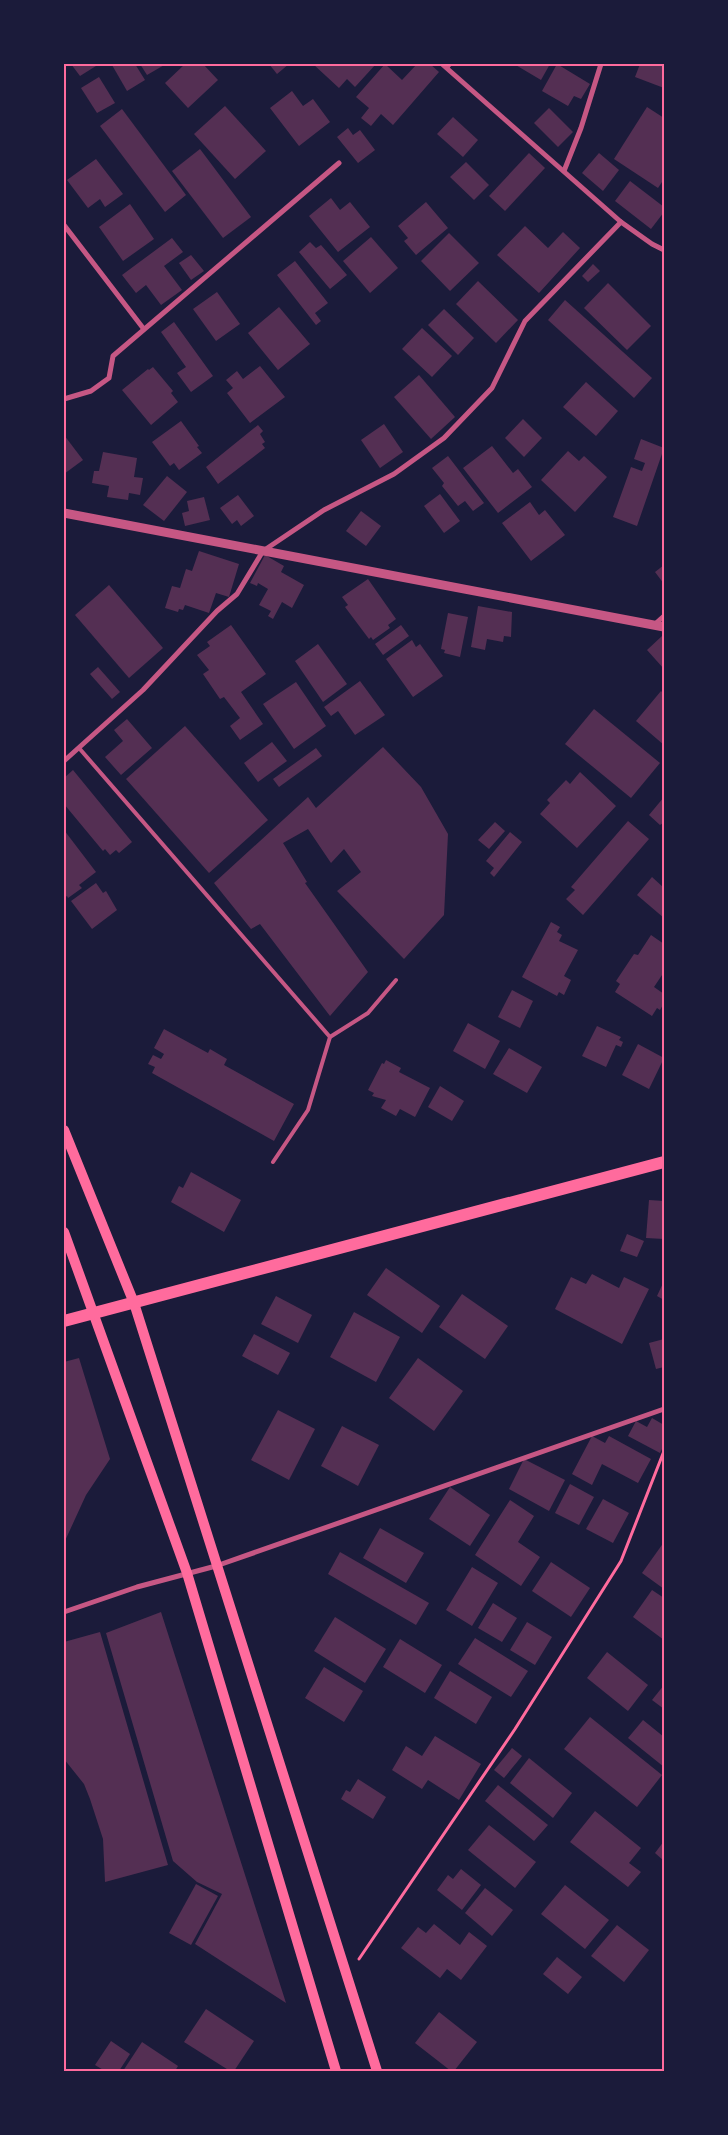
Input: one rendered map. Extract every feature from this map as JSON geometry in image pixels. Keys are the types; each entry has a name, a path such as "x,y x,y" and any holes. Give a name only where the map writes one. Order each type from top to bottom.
{"main road":[{"path":"64,1130 134,1303 377,2071"},
{"path":"64,1321 664,1162"},
{"path":"64,1232 95,1313 186,1573 336,2071"}],"street":[{"path":"442,64 449,66 621,222 652,244 664,250"},
{"path":"564,171 581,128 601,64"},
{"path":"64,399 91,391 109,378 113,356 143,328 181,300 339,163"},
{"path":"64,761 143,690 216,611 237,594 263,551 324,510 394,474 444,438 492,388 525,322 621,222"},
{"path":"64,225 143,328"},
{"path":"64,513 664,627"},
{"path":"654,625 664,616"},
{"path":"64,1612 186,1573 216,1566 664,1409"}],"lane":[{"path":"80,748 330,1037"},
{"path":"273,1162 308,1110 330,1037 368,1013 396,980"}],"path":[{"path":"346,1973 365,1952 509,1737 620,1561 664,1451"}],"building":[{"path":"71,64 95,64 96,66 80,76"},
{"path":"135,64 145,80 127,91 112,65"},
{"path":"140,64 166,64 147,75"},
{"path":"185,64 203,64 218,80 188,108 165,83"},
{"path":"269,64 289,64 277,74"},
{"path":"313,64 376,64 355,87 347,79 339,88"},
{"path":"385,64 402,80 417,64 430,64 439,72 393,125 381,114 371,126 361,118 369,108 356,97"},
{"path":"514,64 550,64 541,80"},
{"path":"557,64 590,84 581,99 574,96 568,106 542,91"},
{"path":"640,64 664,64 664,88 635,77"},
{"path":"99,77 115,103 97,113 81,88"},
{"path":"292,91 303,106 313,99 330,122 299,146 270,108"},
{"path":"225,106 266,151 235,179 194,134"},
{"path":"647,107 664,118 664,179 658,188 614,159"},
{"path":"549,108 573,132 558,147 534,123"},
{"path":"122,109 186,195 165,212 100,126"},
{"path":"453,117 478,140 463,157 437,134"},
{"path":"348,128 353,135 360,130 375,150 358,163 337,137"},
{"path":"200,149 251,217 223,238 172,171"},
{"path":"529,153 545,168 505,211 489,196"},
{"path":"599,153 619,170 603,191 582,173"},
{"path":"96,159 123,194 105,207 100,199 88,208 67,180"},
{"path":"466,162 489,185 474,200 450,177"},
{"path":"630,181 664,207 664,212 651,229 615,201"},
{"path":"331,198 340,210 350,202 370,227 338,252 309,216"},
{"path":"426,202 448,228 416,255 404,241 408,238 398,226"},
{"path":"130,204 154,239 123,261 99,227"},
{"path":"525,226 548,248 563,232 580,248 539,293 497,255"},
{"path":"449,233 479,263 450,291 421,261"},
{"path":"371,237 398,268 370,293 343,261"},
{"path":"172,238 183,252 164,266 182,290 161,305 146,285 136,293 122,275"},
{"path":"310,242 316,248 321,245 347,275 330,289 299,252"},
{"path":"191,255 204,271 191,280 179,263"},
{"path":"295,261 328,303 315,313 321,321 316,325 277,275"},
{"path":"593,264 600,271 588,282 582,276"},
{"path":"478,281 518,320 496,343 456,304"},
{"path":"608,283 651,326 627,350 584,308"},
{"path":"217,292 240,324 216,341 193,309"},
{"path":"565,300 652,378 634,398 548,320"},
{"path":"279,307 310,344 278,370 248,333"},
{"path":"444,309 474,338 458,355 428,325"},
{"path":"174,322 213,376 191,392 177,373 186,367 161,332"},
{"path":"422,328 452,356 432,377 402,349"},
{"path":"260,366 285,397 250,423 227,393 233,388 226,380 237,371 243,379"},
{"path":"153,367 173,391 171,393 178,402 151,425 122,390"},
{"path":"419,375 455,417 431,439 394,397"},
{"path":"586,382 618,411 596,436 563,407"},
{"path":"523,419 542,438 524,457 505,438"},
{"path":"181,421 202,453 179,470 174,463 170,466 152,442"},
{"path":"384,424 403,452 380,468 361,440"},
{"path":"258,425 263,431 260,434 265,442 262,444 265,448 218,484 206,467"},
{"path":"64,435 83,460 64,474"},
{"path":"641,439 664,448 637,526 613,517 631,467 642,471 645,463 634,459"},
{"path":"492,446 513,473 518,469 532,487 498,513 463,468"},
{"path":"568,451 579,461 584,456 607,477 575,512 541,480"},
{"path":"103,452 137,458 134,477 143,478 140,495 129,493 128,500 107,497 109,486 92,483 94,471 99,471"},
{"path":"448,456 484,503 473,511 465,501 458,506 442,486 444,483 432,468"},
{"path":"167,476 187,492 164,521 143,505"},
{"path":"440,494 460,521 444,533 424,506"},
{"path":"238,495 254,516 241,526 237,520 232,524 220,508"},
{"path":"204,497 210,520 185,526 182,513 189,511 187,501"},
{"path":"530,502 539,515 545,510 565,535 531,561 502,523"},
{"path":"361,511 381,526 366,546 346,531"},
{"path":"199,551 239,564 229,597 216,593 209,613 185,605 183,610 179,609 178,612 165,608 172,586 180,588 186,569 192,571"},
{"path":"265,555 284,566 281,572 304,585 292,608 282,602 273,619 268,616 271,611 259,605 268,589 258,583 257,586 250,583"},
{"path":"664,565 664,584 655,572"},
{"path":"368,579 396,619 388,625 390,628 373,640 371,637 369,639 345,607 348,605 342,597"},
{"path":"109,585 163,648 129,678 75,615"},
{"path":"478,606 512,612 511,637 504,636 503,642 487,639 485,650 471,647"},
{"path":"448,613 468,617 460,657 444,653 445,650 441,649"},
{"path":"231,625 266,674 241,692 263,724 240,740 230,726 240,718 224,697 220,699 203,674 209,670 197,655 210,646 207,642"},
{"path":"401,625 409,636 383,655 375,644"},
{"path":"662,636 664,638 664,669 647,650"},
{"path":"412,640 416,647 420,644 443,676 413,697 386,659"},
{"path":"318,644 347,684 323,702 295,661"},
{"path":"98,667 120,692 112,699 90,674"},
{"path":"360,681 385,715 355,735 338,711 331,716 324,707"},
{"path":"296,682 326,726 294,749 263,704"},
{"path":"661,691 664,694 664,745 636,721"},
{"path":"594,709 660,763 631,798 565,744"},
{"path":"127,719 152,748 121,775 105,757 123,741 114,730"},
{"path":"185,726 268,820 209,873 126,779"},
{"path":"272,742 287,761 258,782 244,763"},
{"path":"383,747 421,787 448,834 444,915 404,959 337,891 361,872 344,849 331,863 308,829 283,843 307,882 305,883 368,972 330,1016 260,924 251,929 214,883 308,797 316,808"},
{"path":"316,748 322,756 279,787 273,779"},
{"path":"73,770 132,842 119,853 116,850 110,855 105,849 103,851 64,804 64,778"},
{"path":"580,772 616,806 577,848 540,814 550,803 547,800 566,780 570,784"},
{"path":"664,797 664,824 660,825 649,815"},
{"path":"628,821 649,839 583,915 566,899 575,890 571,887"},
{"path":"495,822 505,831 489,849 478,840"},
{"path":"64,830 96,872 79,885 82,888 68,898 67,896 64,898"},
{"path":"510,832 522,842 494,877 490,873 494,868 486,861"},
{"path":"652,877 664,888 664,918 637,895"},
{"path":"96,883 103,893 106,891 117,910 92,929 71,901"},
{"path":"551,922 560,927 557,932 562,935 559,941 578,950 564,976 571,980 564,995 559,992 557,996 522,977"},
{"path":"651,935 664,944 664,972 654,987 664,994 664,1003 660,1010 657,1008 652,1016 615,992 620,984 616,981 634,954 638,955"},
{"path":"512,990 533,1001 520,1028 498,1017"},
{"path":"468,1023 500,1041 485,1069 453,1051"},
{"path":"597,1026 621,1037 619,1040 623,1042 621,1047 616,1045 606,1067 582,1056"},
{"path":"164,1029 208,1053 210,1049 227,1059 224,1065 294,1104 274,1141 152,1073 155,1067 148,1064 153,1055 161,1059 164,1054 154,1048"},
{"path":"638,1044 664,1058 649,1089 622,1075"},
{"path":"509,1048 542,1067 527,1093 493,1074"},
{"path":"386,1060 401,1068 399,1072 430,1088 415,1117 400,1109 396,1116 381,1108 386,1100 372,1096 374,1093 368,1090 382,1063 384,1064"},
{"path":"440,1086 464,1101 452,1121 428,1107"},
{"path":"191,1172 241,1200 224,1232 171,1202 179,1186 183,1188"},
{"path":"649,1200 664,1201 664,1239 646,1238"},
{"path":"627,1234 644,1241 637,1257 620,1251"},
{"path":"386,1268 440,1306 422,1333 367,1295"},
{"path":"592,1274 619,1288 624,1277 649,1289 622,1344 555,1309 571,1277 586,1284"},
{"path":"664,1281 664,1300 657,1296"},
{"path":"462,1294 508,1326 485,1359 439,1327"},
{"path":"276,1296 312,1315 298,1343 261,1324"},
{"path":"354,1312 400,1337 376,1382 330,1357"},
{"path":"254,1334 290,1353 278,1375 242,1356"},
{"path":"664,1339 664,1367 656,1369 649,1343"},
{"path":"79,1358 110,1459 86,1495 64,1543 64,1362"},
{"path":"418,1358 463,1391 434,1431 389,1398"},
{"path":"278,1410 315,1429 289,1480 251,1460"},
{"path":"652,1418 664,1425 664,1445 660,1453 628,1436 636,1421 647,1427"},
{"path":"342,1426 379,1445 358,1486 321,1466"},
{"path":"592,1436 605,1443 609,1436 651,1459 638,1483 602,1464 592,1485 572,1474"},
{"path":"524,1459 565,1480 549,1511 509,1489"},
{"path":"570,1484 594,1497 579,1525 555,1513"},
{"path":"450,1487 490,1515 470,1546 429,1519"},
{"path":"603,1499 629,1513 613,1543 586,1529"},
{"path":"510,1500 534,1516 518,1542 540,1557 521,1586 475,1555"},
{"path":"380,1528 424,1553 406,1583 363,1558"},
{"path":"664,1542 664,1589 642,1573"},
{"path":"340,1552 429,1603 416,1625 328,1574"},
{"path":"551,1562 590,1588 571,1617 532,1591"},
{"path":"472,1567 498,1583 472,1626 446,1610"},
{"path":"652,1590 664,1598 664,1640 633,1617"},
{"path":"493,1603 517,1618 502,1642 478,1628"},
{"path":"161,1612 286,2003 195,1944 222,1894 197,1882 173,1861 106,1633"},
{"path":"335,1617 386,1649 365,1683 314,1651"},
{"path":"527,1622 552,1637 535,1665 510,1650"},
{"path":"100,1632 168,1865 105,1882 103,1839 90,1799 84,1784 64,1759 64,1642"},
{"path":"475,1638 528,1671 511,1697 458,1664"},
{"path":"400,1639 442,1665 425,1693 383,1667"},
{"path":"607,1652 648,1685 628,1711 587,1678"},
{"path":"324,1667 363,1691 344,1722 305,1698"},
{"path":"450,1671 492,1697 476,1724 434,1698"},
{"path":"664,1685 664,1709 652,1700"},
{"path":"590,1717 662,1775 637,1807 564,1749"},
{"path":"643,1720 664,1737 664,1767 628,1738"},
{"path":"435,1736 481,1764 459,1800 428,1780 422,1789 392,1770 406,1746 422,1756"},
{"path":"512,1748 522,1756 504,1778 494,1770"},
{"path":"529,1758 572,1793 553,1818 510,1783"},
{"path":"358,1779 386,1797 373,1819 341,1799 346,1790 350,1792"},
{"path":"498,1785 548,1825 534,1841 485,1801"},
{"path":"595,1811 641,1848 629,1863 641,1872 628,1887 570,1842"},
{"path":"489,1825 536,1862 515,1888 468,1850"},
{"path":"664,1841 664,1861 655,1853"},
{"path":"461,1869 481,1885 462,1910 437,1890 448,1875 453,1879"},
{"path":"196,1884 218,1896 191,1945 169,1933"},
{"path":"565,1885 609,1920 585,1949 541,1914"},
{"path":"485,1888 513,1910 492,1936 465,1913"},
{"path":"434,1924 460,1945 469,1932 487,1946 461,1980 447,1969 440,1978 401,1948 418,1927 426,1933"},
{"path":"617,1925 649,1950 624,1982 591,1956"},
{"path":"557,1957 582,1977 568,1994 543,1974"},
{"path":"206,2009 254,2041 234,2071 230,2071 184,2042"},
{"path":"439,2012 477,2042 454,2071 451,2071 415,2043"},
{"path":"111,2041 130,2054 119,2071 105,2071 95,2065"},
{"path":"142,2042 178,2066 175,2071 123,2071"}]}
